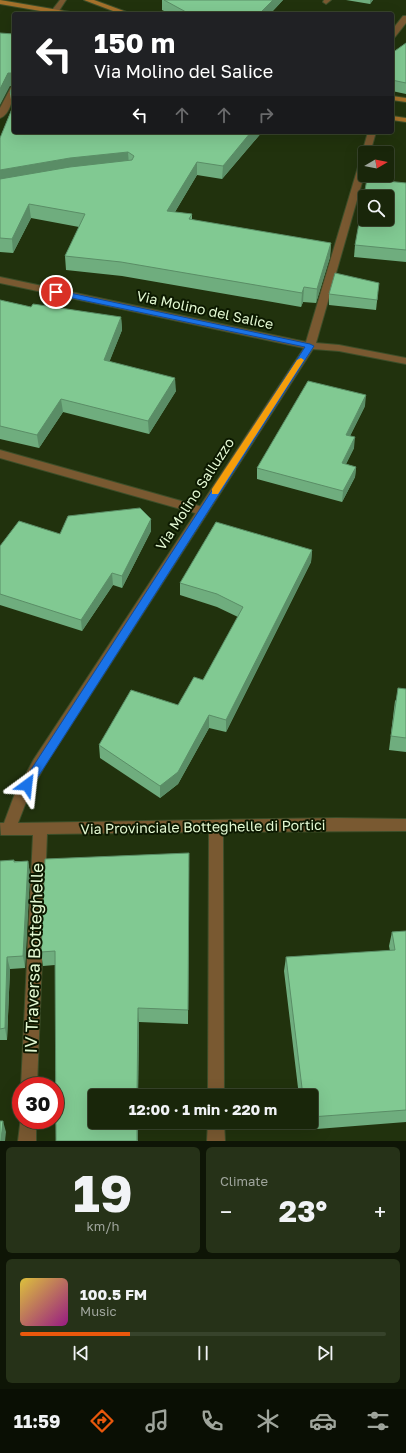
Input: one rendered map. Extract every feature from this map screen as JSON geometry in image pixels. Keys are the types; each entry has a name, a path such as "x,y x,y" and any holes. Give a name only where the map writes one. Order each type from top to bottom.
{"street":[{"path":"0,2 54,12 64,0"},
{"path":"87,0 122,12"},
{"path":"394,33 406,18"},
{"path":"0,116 2,108 12,92"},
{"path":"394,98 406,100"},
{"path":"394,118 406,120"},
{"path":"368,146 371,134"},
{"name":"Via Molino Salluzzo","path":"4,829 39,764 310,346 358,181"},
{"name":"Via Molino del Salice","path":"0,280 310,346 339,348 406,361"},
{"path":"0,454 202,511"},
{"name":"Via Provinciale Botteghelle di Portici","path":"4,829 40,830 336,824 406,825"},
{"path":"216,826 216,1089"},
{"name":"IV Traversa Botteghelle","path":"29,1077 40,830"},
{"path":"27,1141 28,1129"},
{"path":"216,1129 216,1141"}],"building":[{"path":"164,0 273,0 261,12 186,12"},
{"path":"0,33 12,34 12,73 8,73 0,89"},
{"path":"406,43 406,83 394,80 394,52"},
{"path":"12,109 12,134 249,134 223,166 197,162 167,211 192,214 189,219 331,243 317,289 304,287 302,293 121,262 65,256 85,214 29,204 12,239 0,238 0,179 70,167 132,160 134,156 128,152 70,158 0,170 0,138"},
{"path":"366,182 406,183 406,250 355,245 358,226 394,226 394,190 365,190"},
{"path":"335,273 379,283 377,300 329,294"},
{"path":"0,300 31,307 33,304 121,317 104,360 175,378 148,421 61,399 37,435 0,426"},
{"path":"308,381 366,395 346,435 355,437 342,463 356,467 343,491 257,468"},
{"path":"140,508 151,519 122,576 112,573 81,620 0,594 0,546 19,521 60,534 68,516"},
{"path":"216,522 312,550 226,720 209,715 178,772 160,786 99,745 131,690 178,705 194,677 203,680 243,607 217,594 180,583"},
{"path":"398,688 406,689 406,738 391,736"},
{"path":"189,853 188,1010 138,1008 137,1089 88,1089 88,1129 137,1129 137,1141 56,1141 56,1129 64,1129 64,1077 56,1077 55,951 41,952 45,859"},
{"path":"14,860 14,862 28,861 23,956 7,957 5,1028 0,1029 0,861"},
{"path":"406,931 406,1110 318,1116 318,1089 302,1089 286,957 395,950 392,932"},
{"path":"0,1121 3,1121 1,1141 0,1141"}],"slow traffic":[{"path":"215,491 301,360"}],"route":[{"path":"27,785 164,569 310,346 56,292"}]}
